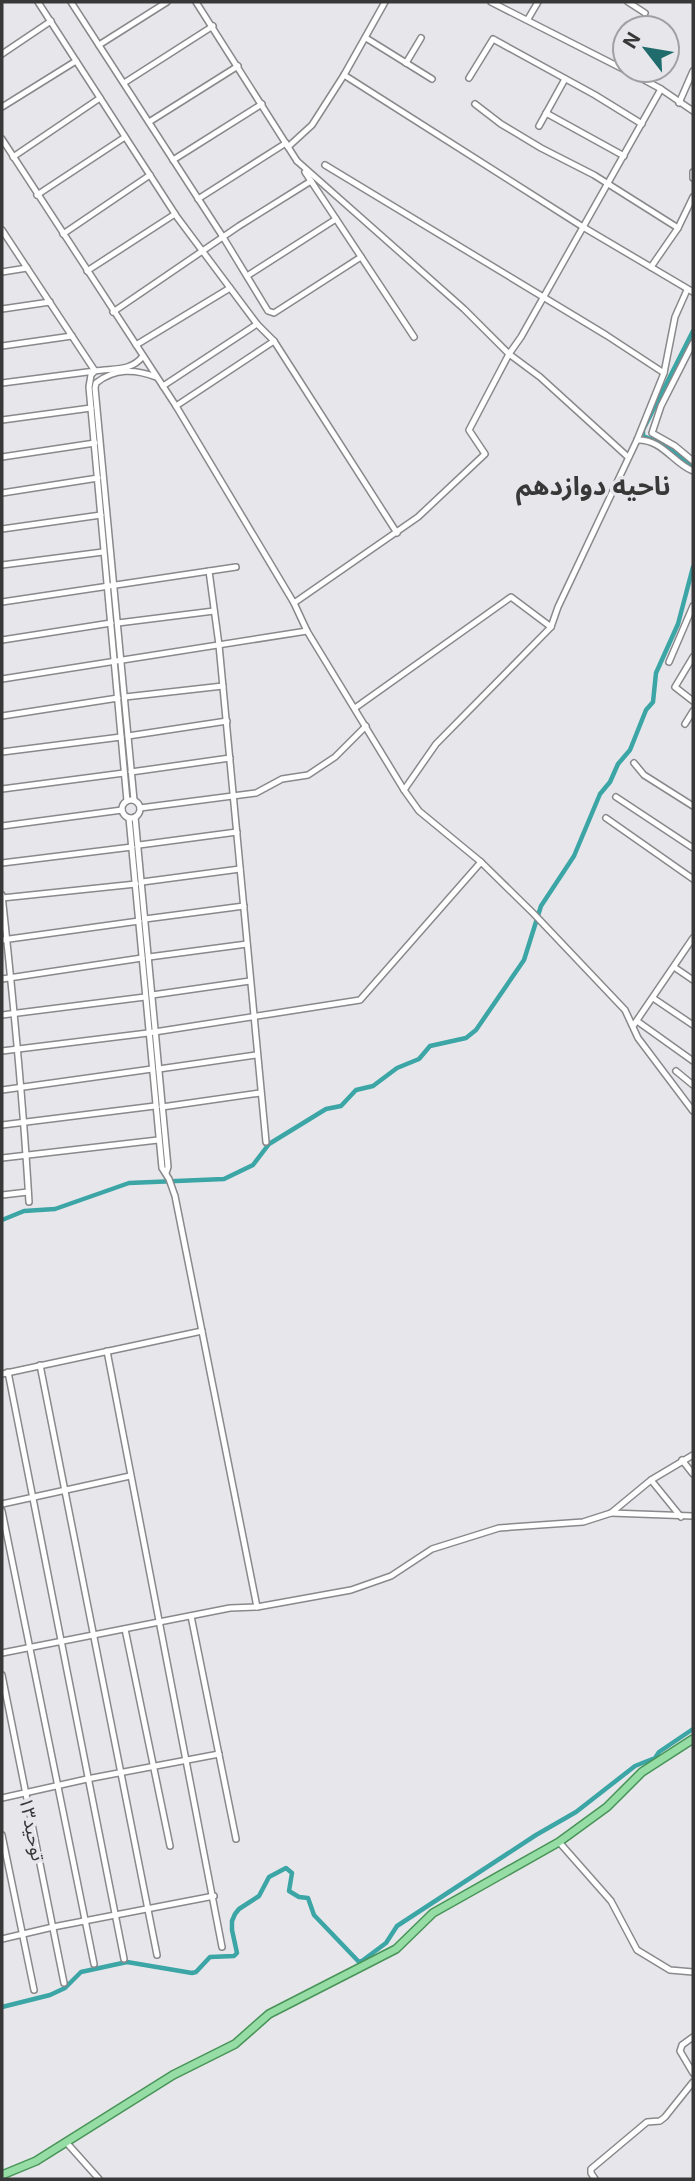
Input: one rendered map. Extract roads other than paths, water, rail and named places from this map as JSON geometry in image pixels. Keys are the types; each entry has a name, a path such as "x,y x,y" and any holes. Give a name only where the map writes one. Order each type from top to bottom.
{"main road":[{"path":"2,2175 36,2161 173,2075 235,2044 269,2014 396,1950 433,1913 559,1842 607,1807 642,1772 693,1739"}],"street":[{"path":"38,2 175,214 257,324 274,341 397,533"},
{"path":"73,2 268,311 274,313 361,257"},
{"path":"99,45 167,2"},
{"path":"195,2 414,337"},
{"path":"198,199 287,145 312,125 385,2"},
{"path":"491,2 611,63"},
{"path":"528,19 538,2"},
{"path":"628,2 645,13"},
{"path":"2,54 51,21"},
{"path":"124,83 213,26"},
{"path":"366,38 432,79"},
{"path":"406,63 421,38"},
{"path":"469,78 494,39 642,124"},
{"path":"2,107 76,61"},
{"path":"149,122 237,66"},
{"path":"679,103 693,71"},
{"path":"344,75 583,227 690,291 675,317 664,373 551,627 436,744 404,790"},
{"path":"539,126 565,79"},
{"path":"652,84 693,111"},
{"path":"294,603 418,517 485,454 469,430 509,354 662,89"},
{"path":"13,157 100,98"},
{"path":"173,160 262,104"},
{"path":"475,104 501,124 678,228"},
{"path":"547,113 624,156"},
{"path":"37,195 125,137"},
{"path":"2,139 176,406 294,603 307,631 419,811 481,862 533,913 625,1010 635,1024 693,1061"},
{"path":"297,161 464,309 509,354 540,377 628,457"},
{"path":"325,165 664,373"},
{"path":"693,172 693,178"},
{"path":"63,234 150,175"},
{"path":"113,312 202,250 311,181"},
{"path":"651,267 678,228 693,197"},
{"path":"87,271 175,214"},
{"path":"247,276 336,219"},
{"path":"3,234 95,371"},
{"path":"2,272 27,268"},
{"path":"136,345 230,288"},
{"path":"2,309 50,302"},
{"path":"163,386 257,324"},
{"path":"2,346 72,336"},
{"path":"176,406 274,341"},
{"path":"693,343 661,406 652,433 675,446 693,461"},
{"path":"2,383 128,367 136,364 142,356"},
{"path":"2,826 122,810 130,800 131,772 110,586 96,385 103,378 131,370 156,377"},
{"path":"95,371 90,380 103,552 110,586"},
{"path":"2,420 92,408"},
{"path":"636,440 644,440 664,448 693,471"},
{"path":"2,457 95,443"},
{"path":"2,493 98,478"},
{"path":"2,529 101,515"},
{"path":"2,565 103,552"},
{"path":"2,602 236,567"},
{"path":"209,571 219,645 265,1142"},
{"path":"355,708 511,597 551,627"},
{"path":"669,662 693,606"},
{"path":"2,640 214,611"},
{"path":"2,678 307,631"},
{"path":"693,657 675,687 693,701"},
{"path":"2,716 223,686"},
{"path":"685,724 693,711"},
{"path":"2,752 226,721"},
{"path":"257,1607 174,1196 162,1168 132,818 140,808 256,793 282,779 314,772 335,757 366,726"},
{"path":"125,736 124,773 130,800 140,808"},
{"path":"131,772 230,758"},
{"path":"634,763 644,775 693,806"},
{"path":"2,789 124,773"},
{"path":"616,797 693,848"},
{"path":"122,810 125,816 132,818"},
{"path":"606,818 693,879"},
{"path":"2,863 237,832"},
{"path":"2,1051 152,1032 360,1000 481,862"},
{"path":"29,1202 19,1049 5,978 2,897 139,883 240,869"},
{"path":"4,940 244,906"},
{"path":"692,942 635,1024 638,1038 693,1111"},
{"path":"5,978 247,944"},
{"path":"674,967 693,981"},
{"path":"2,1015 250,982"},
{"path":"653,998 693,1025"},
{"path":"2,1090 256,1055"},
{"path":"155,1069 162,1107 167,1176"},
{"path":"676,1071 693,1084"},
{"path":"162,1107 260,1093"},
{"path":"2,1125 155,1106"},
{"path":"2,1158 158,1139"},
{"path":"2,1195 28,1192"},
{"path":"124,1959 5,1373 202,1331"},
{"path":"107,1351 222,1947"},
{"path":"40,1366 157,1955"},
{"path":"611,1513 651,1480 693,1455"},
{"path":"682,1460 693,1474"},
{"path":"2,1504 130,1476"},
{"path":"651,1480 681,1517"},
{"path":"2,1511 93,1964"},
{"path":"2,1653 230,1608 257,1607 351,1590 391,1576 432,1549 499,1528 583,1522 611,1513 693,1516"},
{"path":"191,1616 236,1839"},
{"path":"125,1629 170,1846"},
{"name":"توحید۱۳","path":"2,1675 64,1983"},
{"path":"2,1798 219,1754"},
{"path":"2,1835 34,1990"},
{"path":"559,1842 611,1901 637,1951 670,1970 693,1972"},
{"path":"2,1939 214,1896"},
{"path":"693,2037 682,2045 680,2051 693,2073"},
{"path":"595,2179 591,2169 648,2122 660,2121 665,2117 693,2082"},
{"path":"66,2142 99,2179"}],"waterway":[{"path":"693,331 643,430 643,436 664,444 693,467"},
{"path":"2,1220 24,1211 55,1209 129,1183 224,1179 253,1165 269,1144 326,1109 341,1106 356,1090 373,1086 397,1068 419,1059 430,1046 466,1038 476,1030 524,960 541,906 574,856 600,794 630,750 646,710 653,702 656,673 678,624 693,567"},
{"path":"2,2007 50,1995 65,1988 81,1972 127,1962 192,1973 210,1957 234,1956 237,1953 232,1930 235,1914 259,1896 269,1877 286,1868 292,1873 289,1891 299,1897 308,1898 314,1915 359,1962 362,1961 386,1943 397,1926 576,1812 635,1766 655,1758 659,1752 693,1729"}],"district":[{"name":"ناحیه دوازدهم","path":"593,485"}]}
